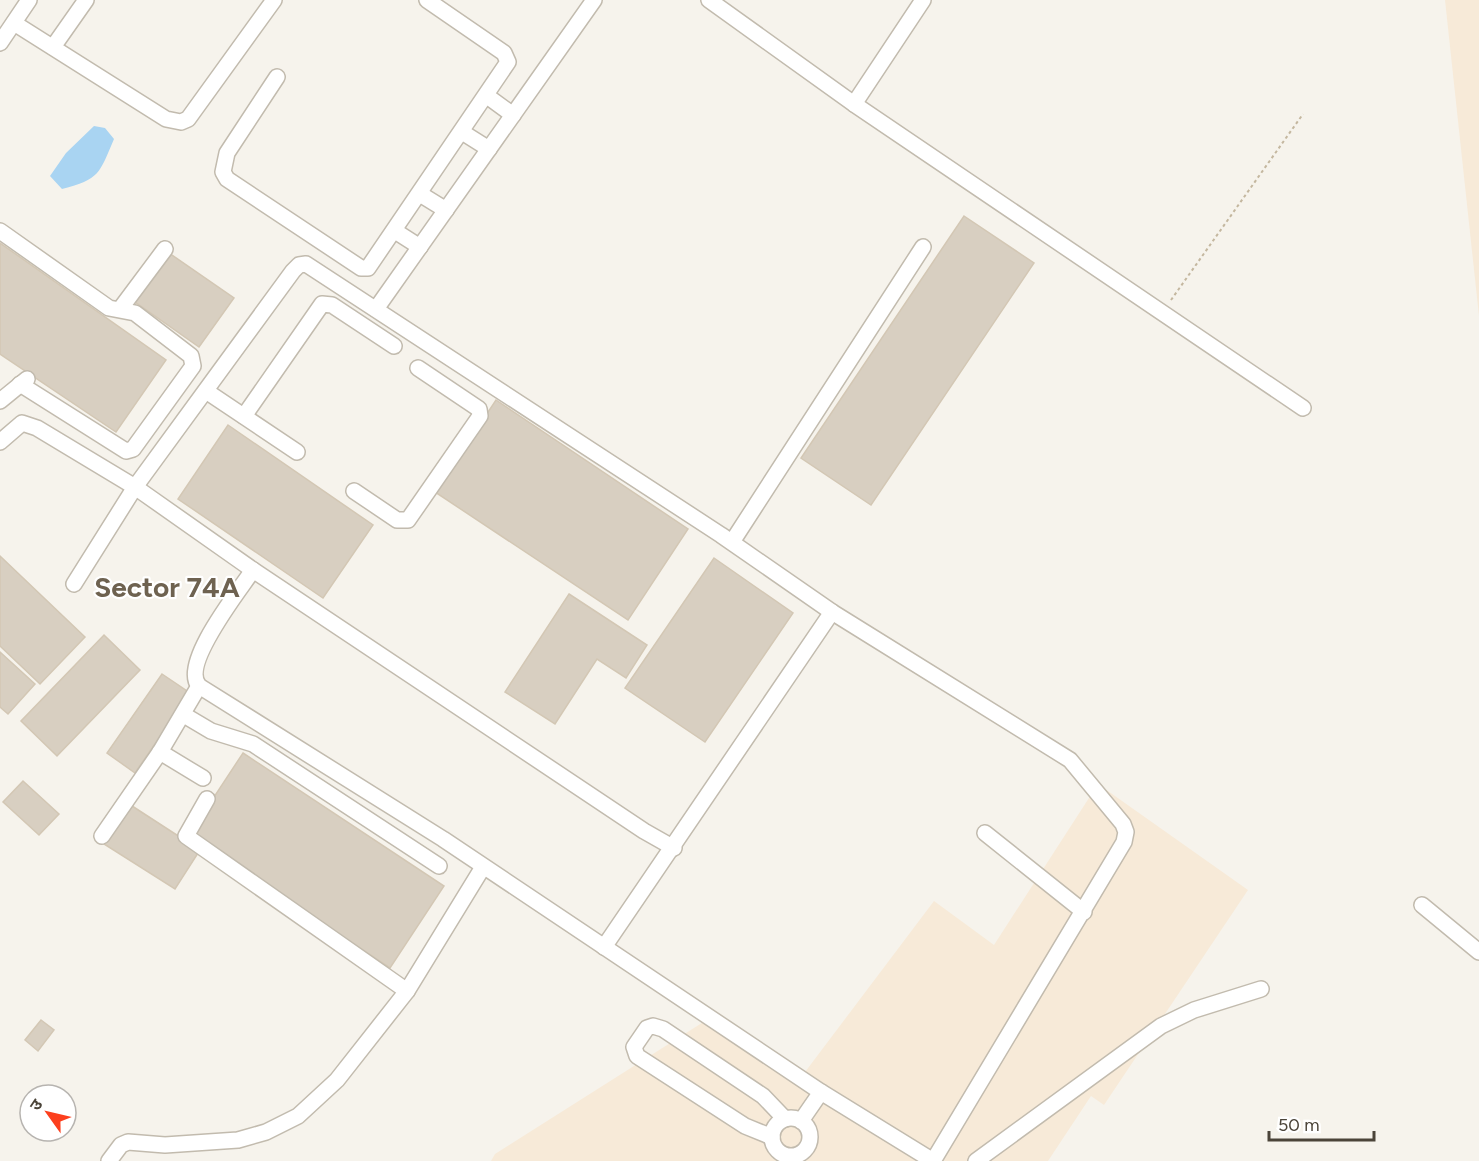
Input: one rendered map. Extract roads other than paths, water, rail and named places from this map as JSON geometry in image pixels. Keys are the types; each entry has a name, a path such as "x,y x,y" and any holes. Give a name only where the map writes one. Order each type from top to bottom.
{"street":[{"path":"0,43 29,0"},
{"path":"53,47 86,0"},
{"path":"14,23 166,119 181,122 188,119 274,0"},
{"path":"277,77 227,153 223,172 227,179 361,268 368,268 508,62 504,53 427,0"},
{"path":"376,309 594,0"},
{"path":"709,0 854,104 1303,408"},
{"path":"854,104 922,0"},
{"path":"487,96 513,115"},
{"path":"462,132 489,149"},
{"path":"420,194 446,210"},
{"path":"0,231 109,308 121,308 135,313 191,356 193,366 133,449 121,450 23,381 1,398"},
{"path":"395,231 420,247"},
{"path":"732,542 923,247"},
{"path":"121,308 165,249"},
{"path":"74,584 135,487 299,265 309,265 732,542 832,612 1070,760 1126,829 1126,836 1084,912 933,1161 821,1092 483,867 199,686 194,677 200,652 253,570"},
{"path":"244,416 322,304 333,305 394,346"},
{"path":"354,491 397,520 408,520 480,416 479,409 418,368"},
{"path":"468,402 484,379"},
{"path":"206,391 297,452"},
{"path":"0,441 15,427 22,423 28,425 135,487 253,570 634,825 674,848"},
{"path":"604,947 674,848 832,612"},
{"path":"102,836 184,715 199,686"},
{"path":"184,715 211,731 254,744 440,866"},
{"path":"160,752 203,778"},
{"path":"207,799 186,836 407,991"},
{"path":"985,832 1084,912"},
{"path":"109,1161 121,1145 128,1142 165,1144 222,1142 257,1135 285,1125 337,1080 407,991 483,867"},
{"path":"1422,905 1479,951"},
{"path":"976,1161 1161,1026 1194,1010 1261,989"},
{"path":"772,1137 745,1126 637,1056 634,1047 642,1034 653,1026 663,1029 763,1096 793,1120 810,1133 807,1149 797,1155 782,1158 772,1137 774,1129 793,1120 821,1092"}],"water":[{"path":"94,126 105,128 114,139 101,168 84,182 62,189 50,176 66,153"}],"district":[{"name":"Sector 74A","path":"167,587"}]}
